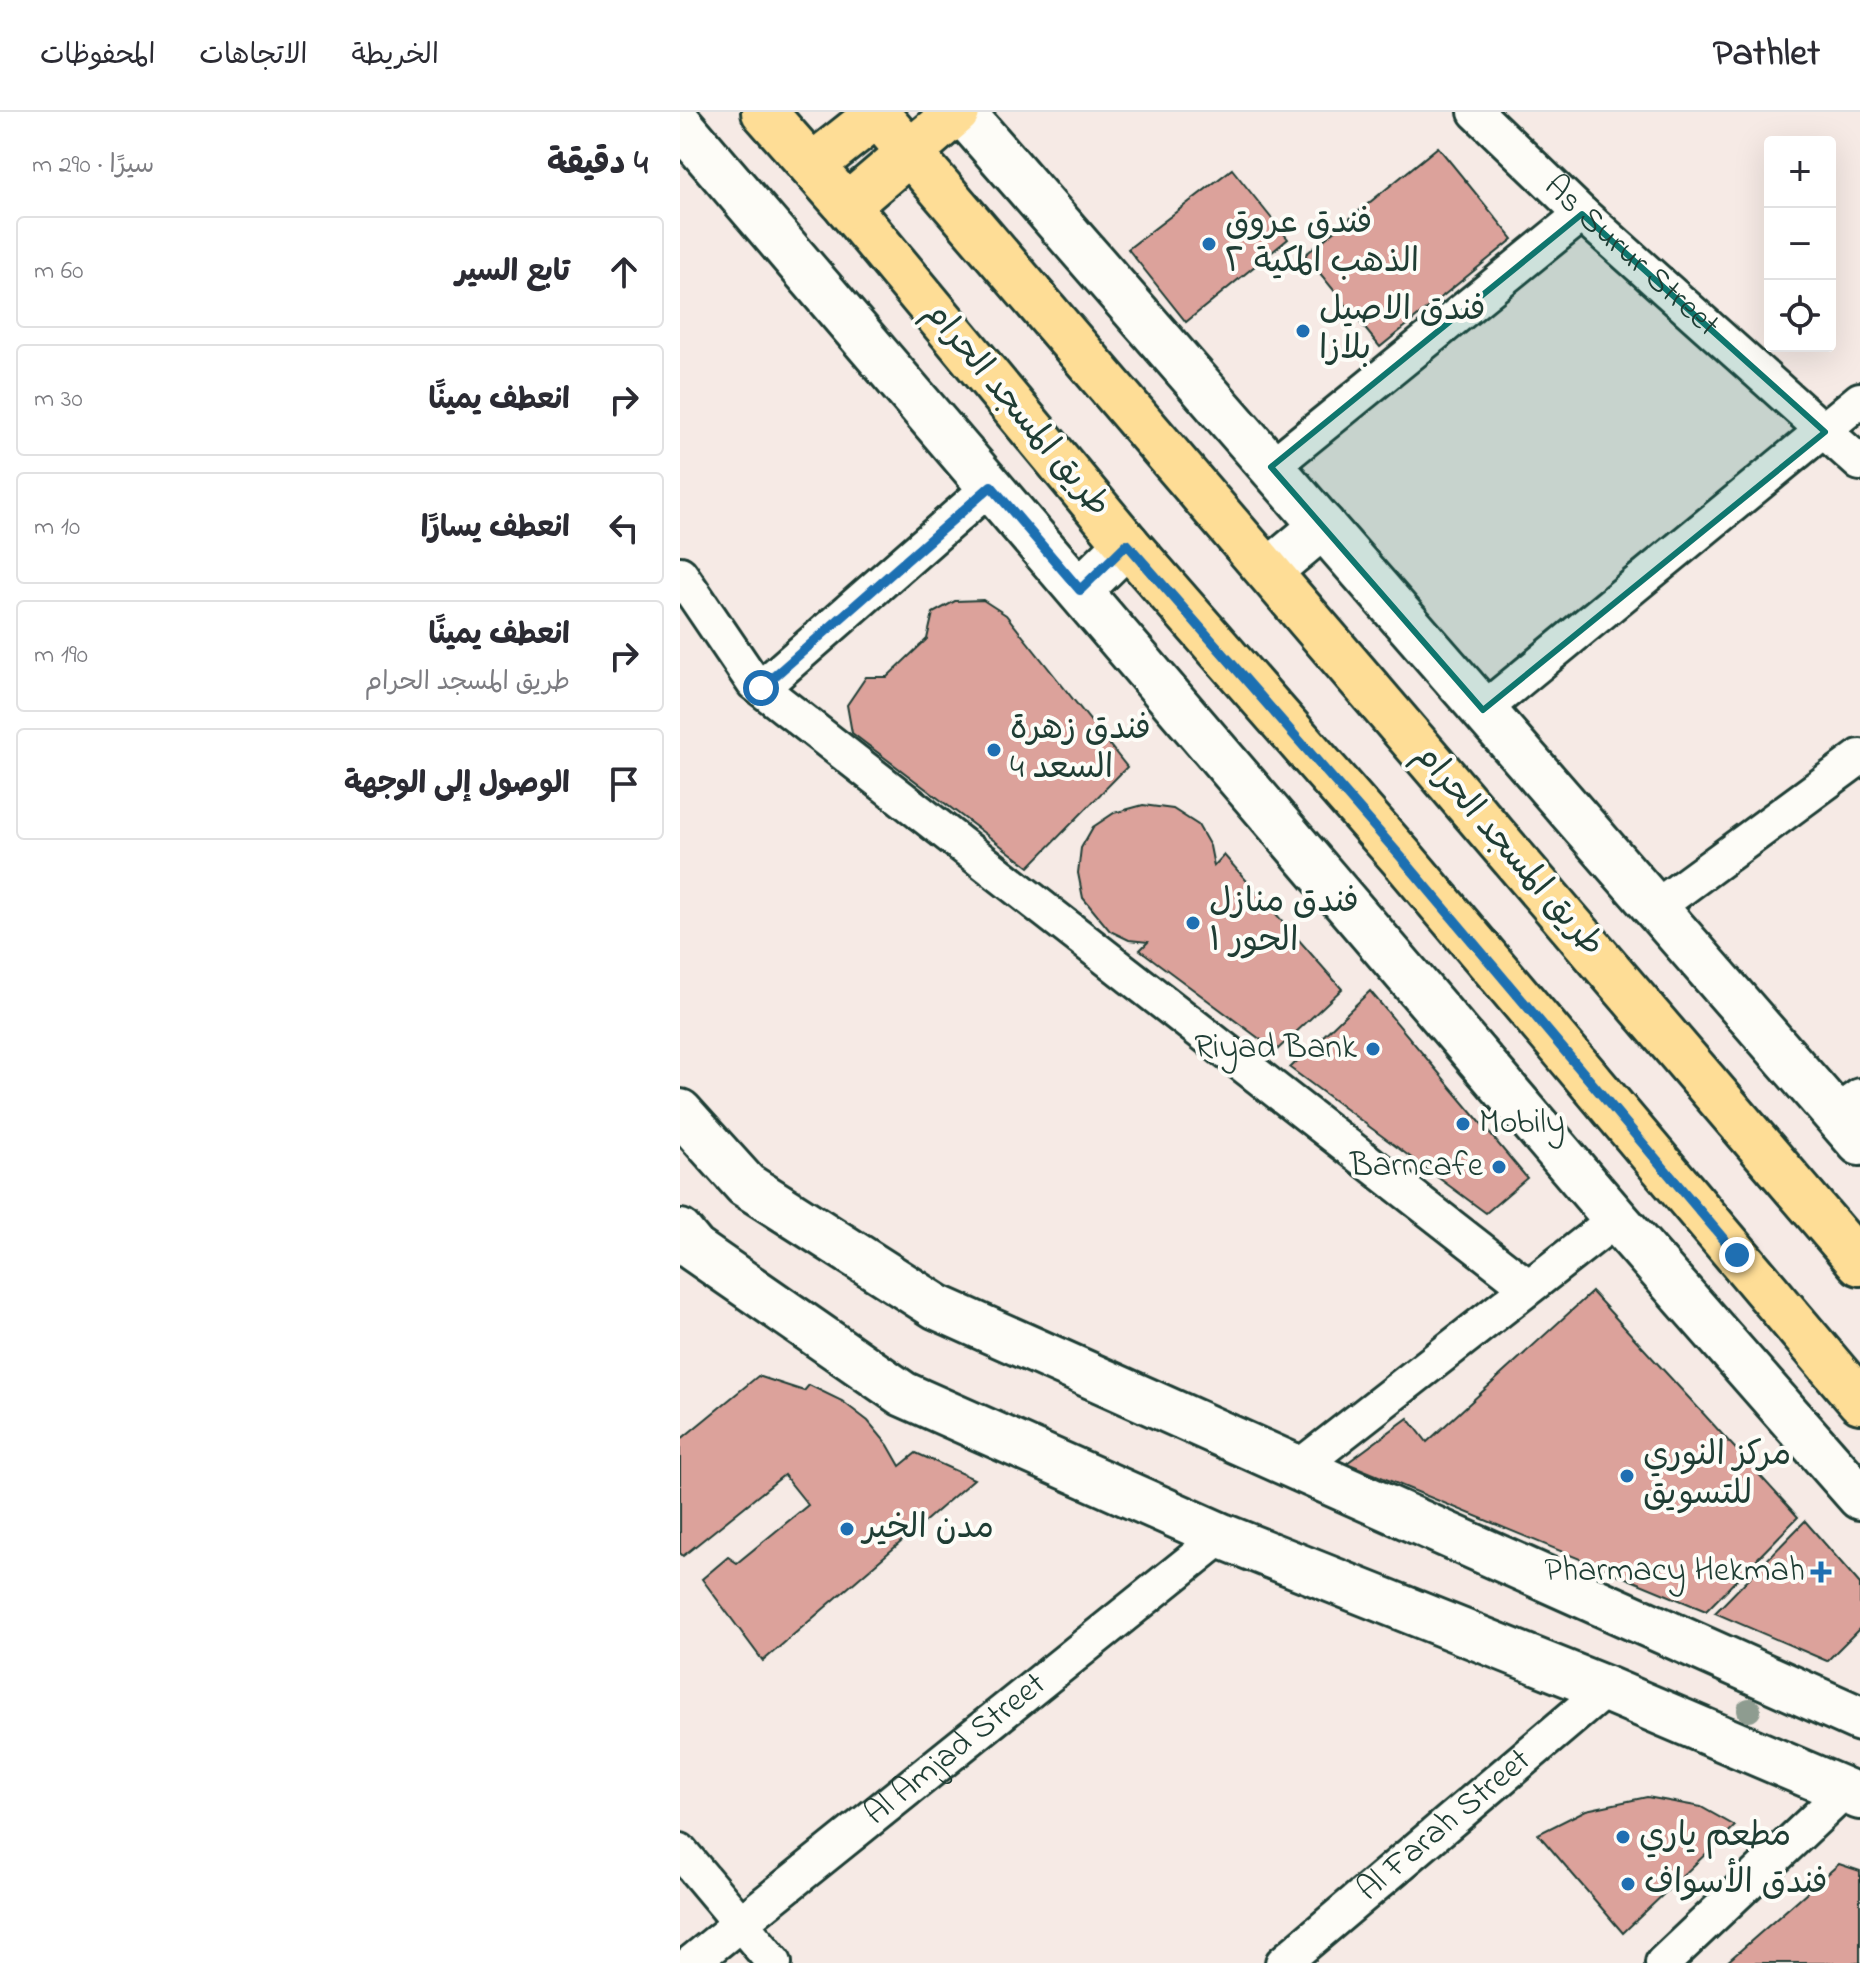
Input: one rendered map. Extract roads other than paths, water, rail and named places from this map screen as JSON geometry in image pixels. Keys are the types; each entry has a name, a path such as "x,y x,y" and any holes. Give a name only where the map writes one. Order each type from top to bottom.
{"main road":[{"name":"طريق المسجد الحرام","path":"764,112 847,206 1127,544 1401,857 1860,1401"},
{"path":"847,206 960,112"},
{"name":"طريق المسجد الحرام","path":"878,113 1860,1263"},
{"path":"812,166 878,113"}],"street":[{"path":"960,112 1655,908 1852,1118"},
{"name":"As Surur Street","path":"1476,112 1582,214 1860,463"},
{"path":"680,124 1616,1219 1860,1497"},
{"path":"1271,467 1582,214"},
{"path":"1483,710 1825,432 1860,400"},
{"path":"761,688 991,486"},
{"path":"1269,571 1323,526"},
{"path":"1080,590 1127,544"},
{"path":"680,574 761,688 1527,1286"},
{"path":"1655,908 1860,757"},
{"path":"680,1112 746,1185 937,1307 1860,1719"},
{"path":"1298,1468 1616,1219"},
{"path":"680,1232 694,1249 903,1394 1222,1536 1606,1689 1852,1794 1663,1963"},
{"name":"Al Amjad Street","path":"691,1963 1222,1536"},
{"name":"Al Farah Street","path":"1283,1963 1606,1689"},
{"path":"680,1851 774,1963"}],"place":[{"name":"فندق عروق الذهب المكية ٢","path":"1209,244"},
{"name":"فندق الاصيل بلازا","path":"1303,331"},
{"name":"فندق زهرة السعد 4","path":"994,750"},
{"name":"فندق منازل الحور ١","path":"1193,923"},
{"name":"Riyad Bank","path":"1373,1049"},
{"name":"Mobily","path":"1463,1124"},
{"name":"Barncafe","path":"1499,1167"},
{"name":"مركز النوري للتسويق","path":"1627,1476"},
{"name":"مدن الخير","path":"847,1529"},
{"name":"Pharmacy Hekmah","path":"1821,1572"},
{"name":"مطعم ياري","path":"1623,1837"},
{"name":"فندق الأسواف","path":"1628,1884"}]}
